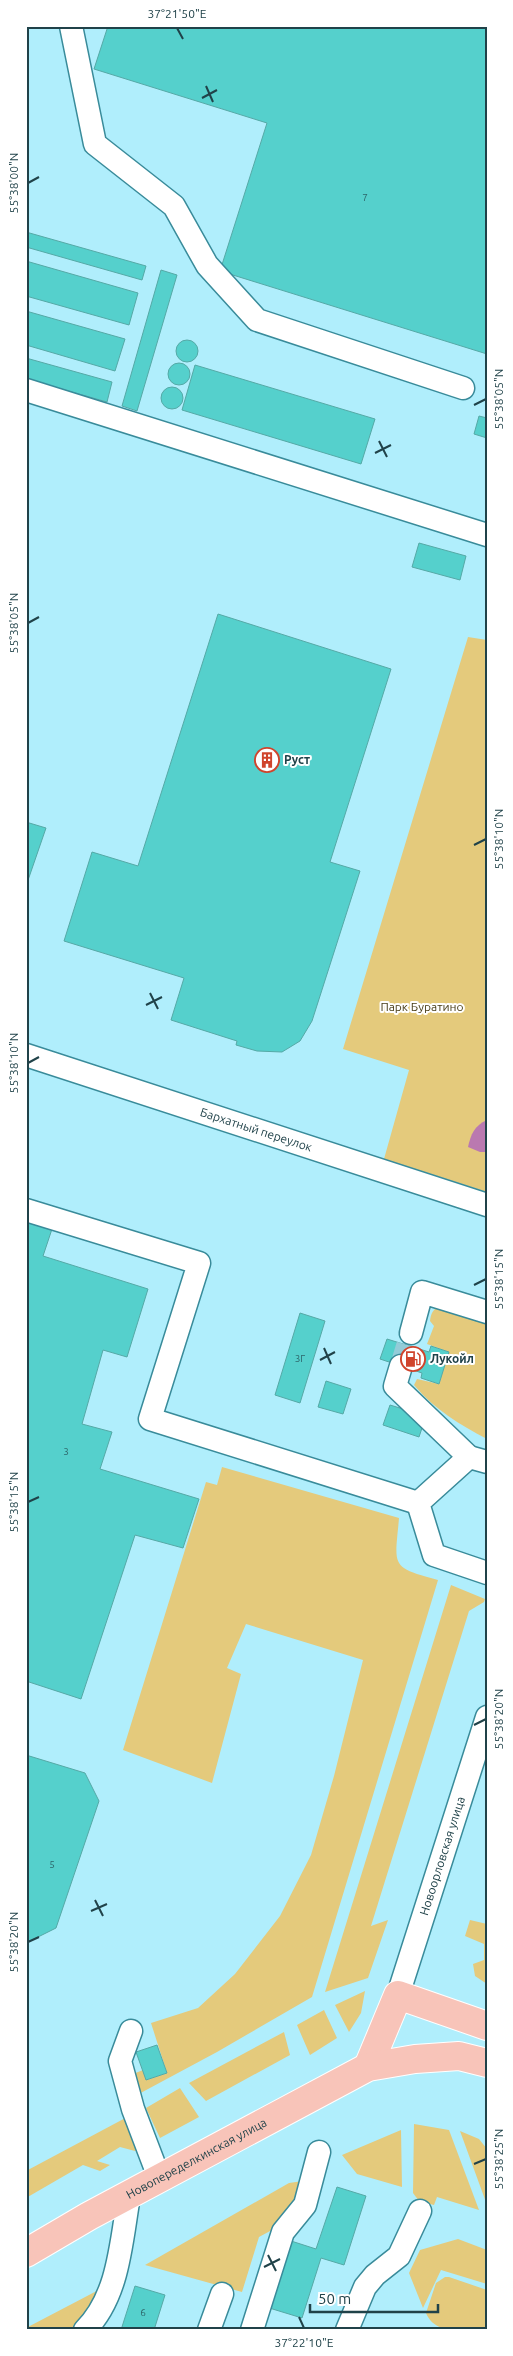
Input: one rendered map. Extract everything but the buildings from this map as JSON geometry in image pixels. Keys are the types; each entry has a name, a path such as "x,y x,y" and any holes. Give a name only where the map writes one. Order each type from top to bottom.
{"main road":[{"path":"368,2067 398,1995 487,2026"},
{"name":"Новопеределкинская улица","path":"26,2253 89,2216 160,2180 368,2067 415,2059 459,2056 487,2063"}],"street":[{"path":"71,26 95,144 174,206 207,265 257,320 463,388"},
{"path":"26,390 487,534"},
{"name":"Бархатный переулок","path":"26,1054 487,1205"},
{"path":"26,1210 199,1264 150,1419 418,1502"},
{"path":"411,1333 422,1292 487,1312"},
{"path":"401,1366 396,1386 478,1460 418,1502"},
{"path":"418,1502 434,1555 487,1573"},
{"name":"Новоорловская улица","path":"398,1995 487,1717"},
{"path":"131,2031 120,2061 133,2109 160,2180"},
{"path":"252,2330 283,2232 305,2205 319,2152"},
{"path":"85,2330 98,2318 116,2273 129,2196"},
{"path":"347,2330 365,2287 375,2275 399,2256 420,2211"},
{"path":"209,2330 222,2294"}],"green space":[{"name":"Парк Буратино","path":"468,637 487,640 487,1192 384,1159 409,1070 343,1049"},
{"path":"440,1306 487,1320 487,1439 448,1416 430,1402 414,1385 417,1379 439,1384 449,1352 427,1344 434,1326 430,1321 431,1316 434,1310"},
{"path":"222,1467 399,1518 397,1555 399,1562 411,1572 438,1580 312,1997 217,2052 135,2096 128,2076 143,2070 147,2080 167,2073 151,2023 198,2008 235,1974 280,1916 311,1855 334,1776 363,1660 246,1624 227,1668 241,1674 212,1783 123,1750 206,1482 217,1485"},
{"path":"451,1585 485,1599 484,1602 469,1611 371,1926 388,1920 368,1978 325,1992"},
{"path":"470,1920 487,1924 487,1984 475,1976 473,1964 484,1960 484,1944 465,1936"},
{"path":"365,1991 361,2013 349,2032 335,2005"},
{"path":"324,2010 337,2038 310,2055 297,2025"},
{"path":"284,2032 290,2055 206,2101 189,2083"},
{"path":"180,2088 199,2117 160,2138 146,2108"},
{"path":"131,2115 143,2146 135,2151 120,2147 97,2161 110,2165 100,2171 83,2165 26,2198 26,2171"},
{"path":"414,2124 449,2130 479,2210 437,2197 434,2205 419,2201 413,2193"},
{"path":"401,2130 402,2187 357,2174 342,2155"},
{"path":"460,2131 479,2139 487,2149 487,2205"},
{"path":"303,2181 285,2223 259,2237 242,2292 145,2265 289,2183"},
{"path":"458,2239 487,2250 487,2284 441,2270 423,2308 409,2273 420,2250"},
{"path":"445,2277 487,2290 487,2330 452,2330 437,2325 430,2320 426,2313 436,2283"},
{"path":"110,2284 77,2330 26,2330 26,2328"}],"shaded area":[{"path":"487,1120 487,1152 480,1152 468,1147 474,1131"}],"tunnel":[{"path":"401,1366 411,1333"}],"place":[{"name":"Руст","path":"267,760"},
{"name":"Лукойл","path":"413,1359"}]}
